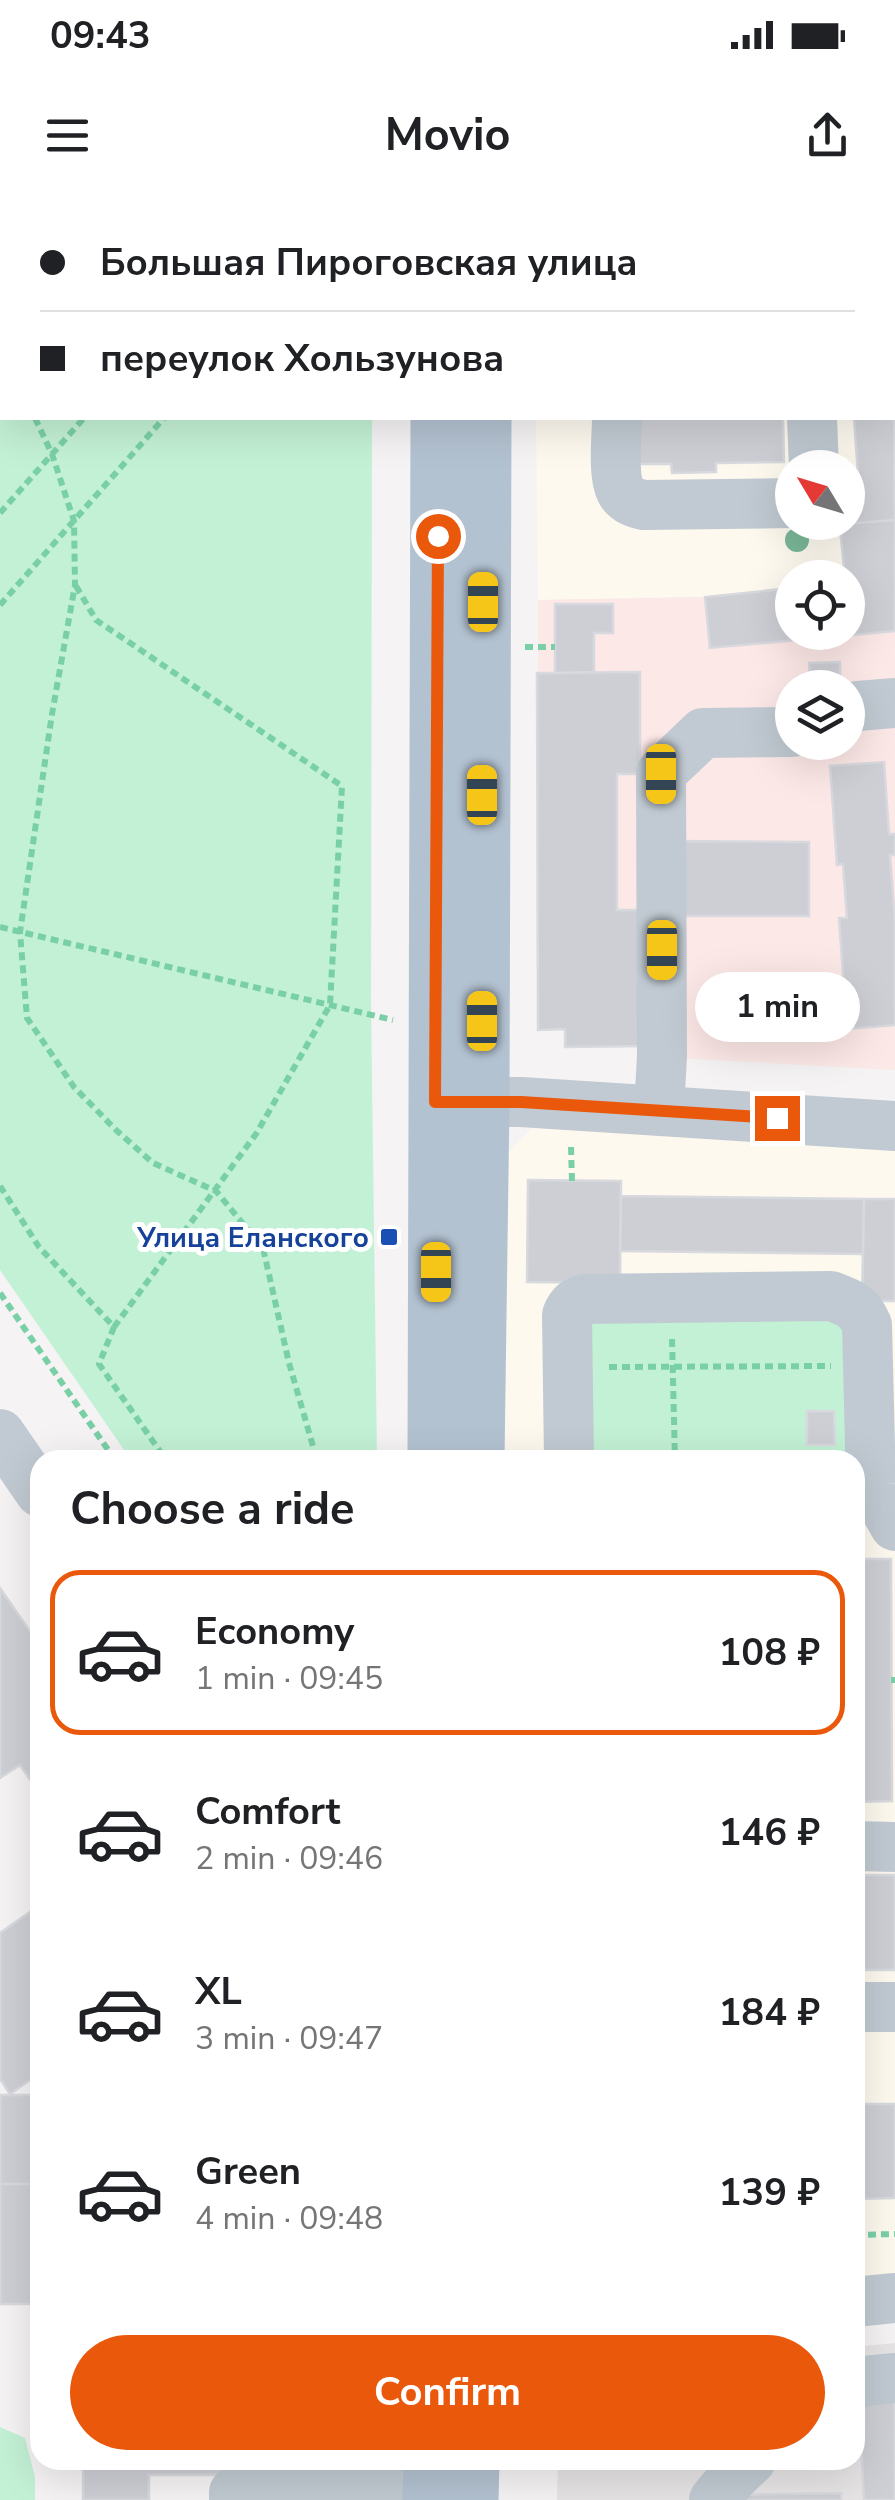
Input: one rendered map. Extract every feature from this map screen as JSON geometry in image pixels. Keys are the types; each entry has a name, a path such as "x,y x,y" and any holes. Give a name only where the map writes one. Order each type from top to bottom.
{"main road":[{"path":"438,420 458,1102 476,1450"},
{"path":"436,1450 458,1102 484,420"}],"street":[{"path":"617,420 618,481 622,494 632,503 775,518"},
{"path":"812,420 813,450"},
{"path":"865,705 895,703"},
{"path":"659,1111 661,774 703,732 775,732"},
{"path":"458,1102 521,1102 895,1126"},
{"path":"569,1450 567,1314 576,1301 830,1296 861,1312 876,1339 871,1484 895,1526"},
{"path":"0,1434 30,1478"},
{"path":"865,1846 895,1847"},
{"path":"865,2007 895,2007"},
{"path":"865,2301 895,2298"},
{"path":"865,2381 895,2378"},
{"path":"714,2500 740,2470"},
{"path":"234,2500 234,2492 447,2482"}],"path":[{"path":"36,420 52,454 74,521 75,585 20,932 27,1018 74,1087 153,1163 216,1191 263,1248 289,1363 314,1450"},
{"path":"0,514 82,420"},
{"path":"0,605 162,420"},
{"path":"75,585 96,620 342,786 330,1005 256,1134 114,1326 100,1364 159,1450"},
{"path":"519,648 555,648"},
{"path":"0,927 394,1020"},
{"path":"571,1145 572,1181"},
{"path":"0,1186 40,1248 114,1326"},
{"path":"0,1292 108,1450"},
{"path":"653,1298 672,1329 675,1450"},
{"path":"567,1367 673,1366 876,1339"},
{"path":"865,2236 895,2234"}],"shaded area":[{"path":"536,420 895,420 895,631 865,634 865,560 775,560 775,642 710,648 705,597 538,600"},
{"path":"705,597 710,648 775,642 775,650 865,650 865,634 895,631 895,1070 642,1056 642,1046 565,1047 565,1029 538,1030 538,600"},
{"path":"532,1128 895,1147 895,2281 865,2284 865,1450 500,1450 500,1161"},
{"path":"895,2343 895,2500 557,2500 558,2470 865,2470 865,2346"}],"green space":[{"path":"0,420 372,420 371,1004 377,1450 124,1450 0,1270"},
{"path":"584,1313 848,1316 851,1450 584,1450"},
{"path":"0,2427 25,2438 30,2470 35,2477 35,2500 0,2500"}],"building":[{"path":"622,420 783,420 784,450 775,450 775,462 716,463 716,472 672,473 671,464 623,464"},
{"path":"854,420 894,420 895,520 865,522 865,450 856,450"},
{"path":"895,520 895,631 865,634 865,560 843,560 841,540 865,540 865,522"},
{"path":"775,590 775,642 710,648 705,597"},
{"path":"555,604 613,604 613,633 594,633 594,672 555,673"},
{"path":"840,662 840,670 809,670 809,663"},
{"path":"640,672 640,774 617,774 617,910 642,910 642,1046 565,1047 565,1029 538,1030 537,673"},
{"path":"884,762 889,834 895,834 895,855 890,855 895,1025 847,1029 839,918 847,918 843,864 837,865 830,766"},
{"path":"676,841 809,842 809,916 676,916"},
{"path":"528,1180 621,1181 620,1283 527,1282"},
{"path":"621,1196 864,1199 863,1254 620,1251"},
{"path":"864,1199 895,1199 895,1301 862,1301"},
{"path":"807,1411 834,1411 835,1445 807,1445"},
{"path":"865,1559 891,1559 892,1801 865,1802"},
{"path":"0,1588 30,1632 30,1780 20,1765 0,1778"},
{"path":"865,1875 895,1875 895,1970 865,1970"},
{"path":"30,1912 30,2080 10,2094 0,2079 0,1933"},
{"path":"0,2095 30,2095 30,2184 0,2184"},
{"path":"865,2104 895,2104 895,2198 865,2199"},
{"path":"0,2184 30,2184 30,2304 0,2304"},
{"path":"895,2399 895,2500 864,2500 865,2402"},
{"path":"83,2470 316,2470 316,2475 149,2475 149,2500 83,2500"},
{"path":"841,2493 841,2500 731,2500 731,2495"}],"place":[{"name":"Улица Еланского","path":"389,1237"}],"route":[{"path":"438,536 435,1102 521,1102 777,1118"}]}
